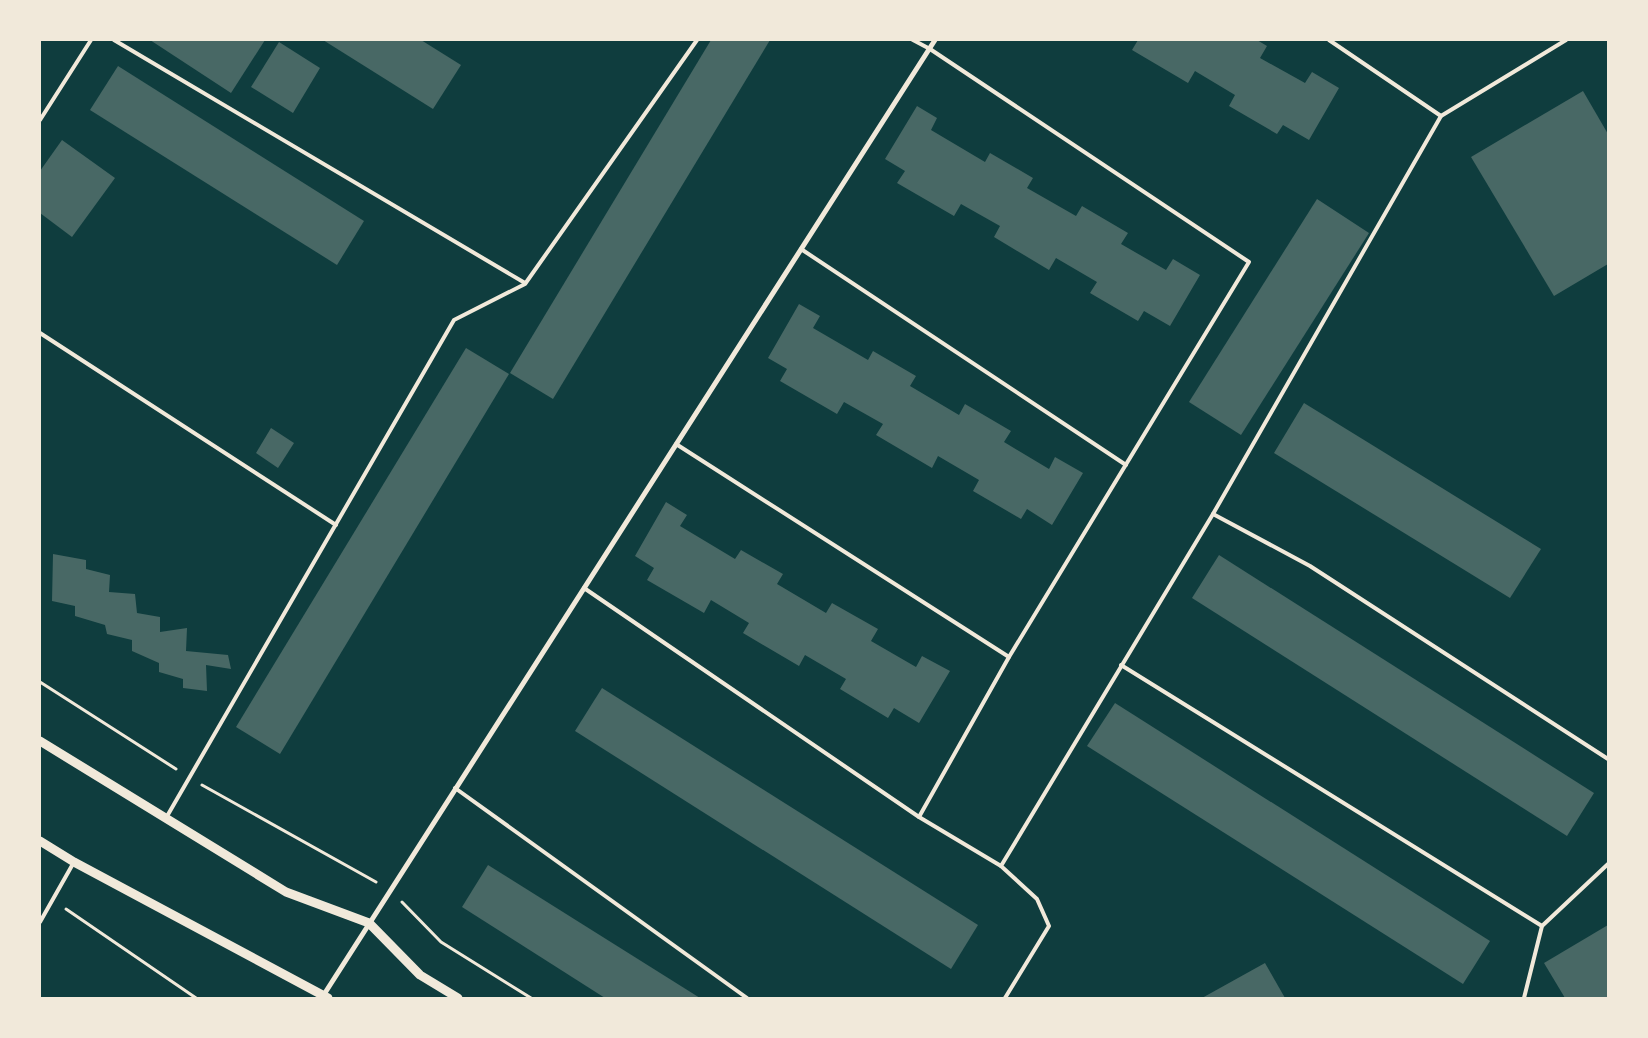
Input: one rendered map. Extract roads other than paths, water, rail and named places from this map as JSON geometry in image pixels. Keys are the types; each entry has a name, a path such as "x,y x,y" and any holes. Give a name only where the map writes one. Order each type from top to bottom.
{"street":[{"path":"40,841 74,862 325,997 390,889 802,249 934,40"},
{"path":"40,741 286,892 369,923 420,975 458,998"}],"lane":[{"path":"40,120 91,40"},
{"path":"114,40 525,284"},
{"path":"166,818 454,320 525,284 697,40"},
{"path":"913,40 930,48 1250,262 1009,657 919,817"},
{"path":"1329,40 1441,116"},
{"path":"1001,866 1213,514 1441,116 1566,40"},
{"path":"802,249 1126,465"},
{"path":"40,333 336,525"},
{"path":"676,444 1009,657"},
{"path":"1213,514 1310,566 1608,759"},
{"path":"584,588 919,817 1001,866 1037,899 1049,926 1005,998"},
{"path":"1121,665 1542,926"},
{"path":"455,788 746,998"},
{"path":"40,922 74,862"},
{"path":"1524,998 1542,926 1608,864"}]}
